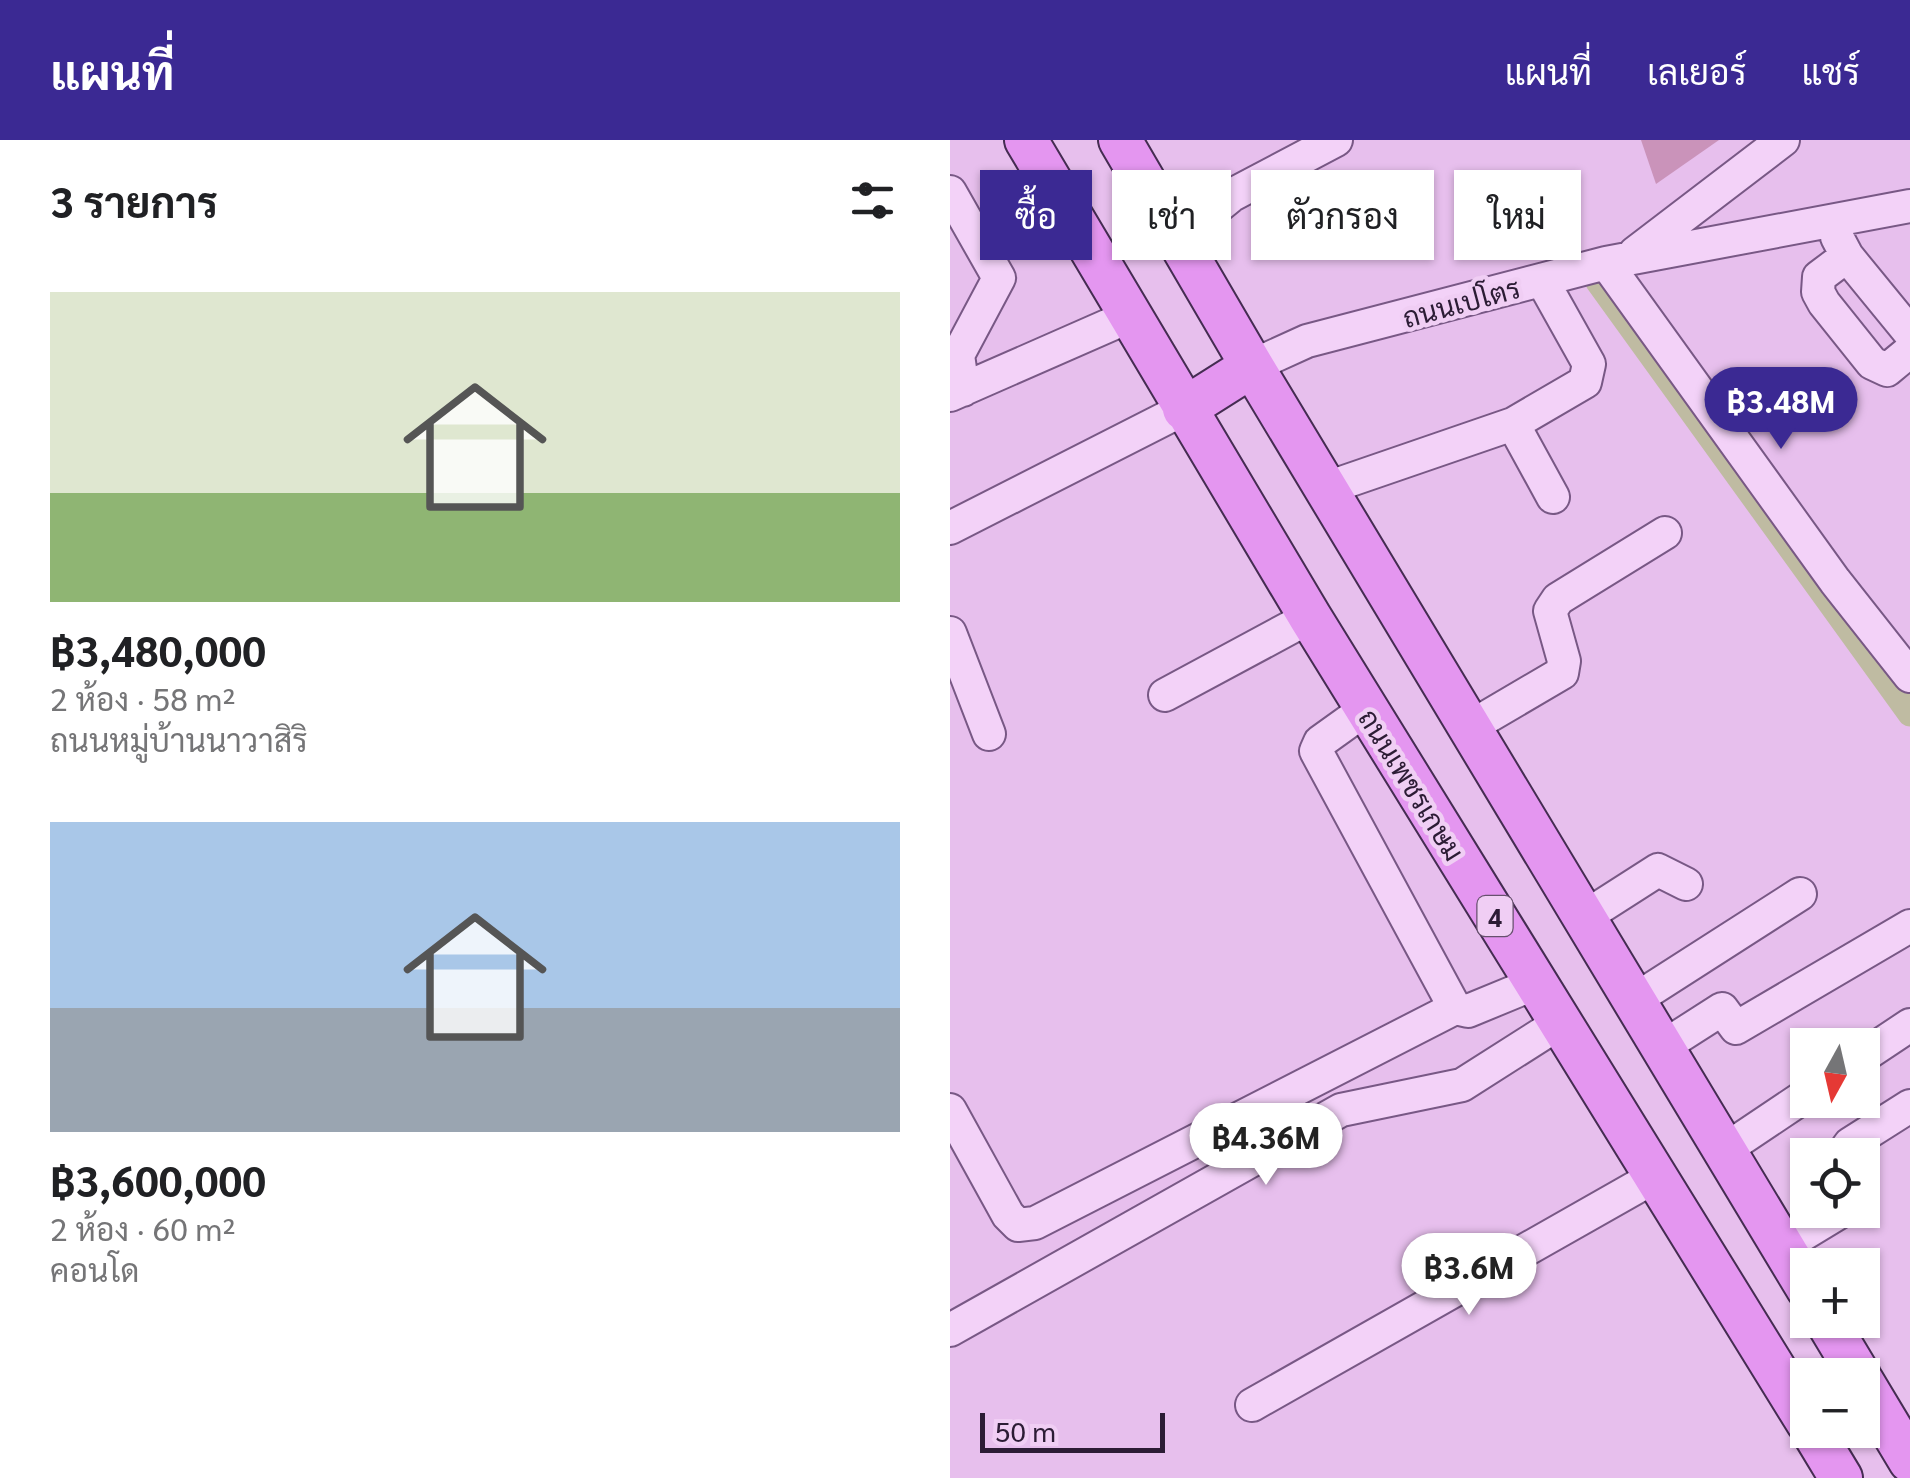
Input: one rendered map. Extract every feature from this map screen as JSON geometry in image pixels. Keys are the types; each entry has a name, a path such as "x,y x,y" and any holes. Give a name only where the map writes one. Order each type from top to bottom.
{"main road":[{"name":"ถนนเพชรเกษม","path":"1026,140 1310,617 1790,1394"},
{"path":"1120,140 1138,170"},
{"path":"1190,260 1790,1260"},
{"path":"1184,409 1252,366"},
{"path":"1880,1412 1910,1461"},
{"path":"1823,1448 1842,1478"}],"street":[{"path":"1231,197 1336,140"},
{"path":"1721,188 1751,140"},
{"path":"1783,140 1627,258 1835,580 1910,676"},
{"path":"950,192 999,278 958,355 956,392 1130,316"},
{"name":"ถนนเปโตร","path":"1252,366 1307,341 1627,258 1910,206"},
{"path":"1828,221 1847,256 1910,333"},
{"path":"1847,256 1819,277 1818,292 1824,304 1872,363 1887,370 1910,351"},
{"path":"1327,488 1513,424 1586,382 1589,364 1542,280"},
{"path":"950,528 1184,409"},
{"path":"1513,424 1553,498"},
{"path":"1470,727 1562,672 1564,661 1550,611 1558,599 1665,533"},
{"path":"1165,695 1310,617"},
{"path":"950,633 989,734"},
{"path":"1366,708 1320,742 1316,751 1455,1008"},
{"path":"1583,918 1658,870 1686,884"},
{"path":"1633,1001 1800,894"},
{"path":"1661,1048 1722,1009 1736,1028 1910,926"},
{"path":"950,1110 1008,1215 1018,1225 1035,1223 1455,1008 1468,1011 1536,983"},
{"path":"950,1330 1342,1110 1462,1085 1561,1022"},
{"path":"1880,1045 1910,1025"},
{"path":"1723,1151 1790,1106"},
{"path":"1859,1138 1910,1106"},
{"path":"1252,1405 1656,1176"},
{"path":"1782,1247 1813,1228"}],"shaded area":[{"path":"1641,140 1719,140 1656,184"}],"waterway":[{"path":"1625,263 1598,282 1910,714"}]}
